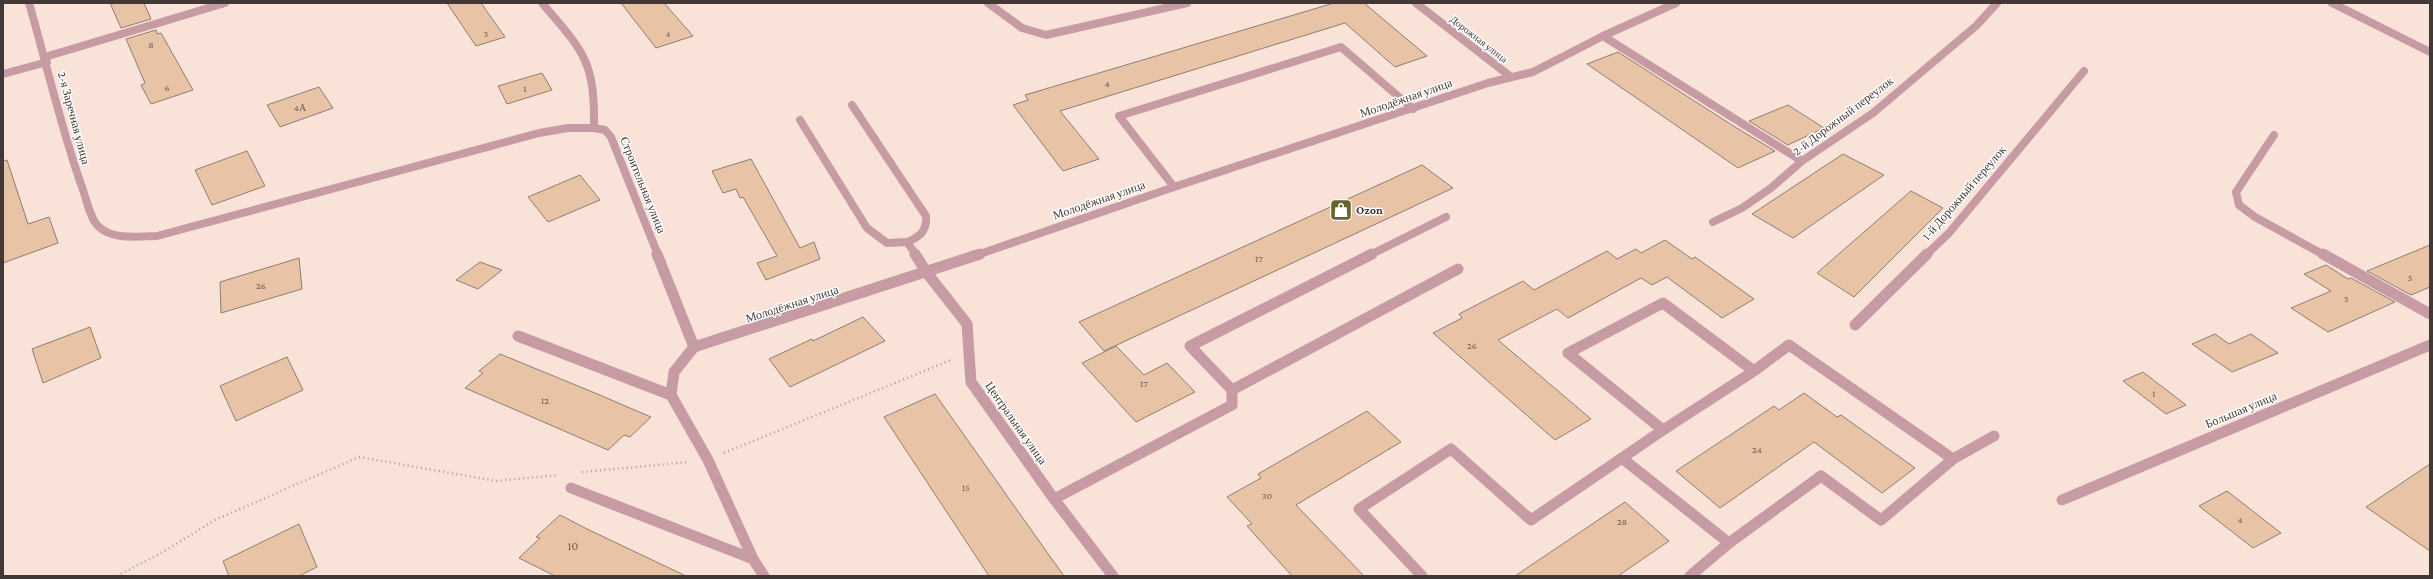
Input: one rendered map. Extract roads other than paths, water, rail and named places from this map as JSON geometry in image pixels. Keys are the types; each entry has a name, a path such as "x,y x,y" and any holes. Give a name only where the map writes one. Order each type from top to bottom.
{"street":[{"name":"2-я Заречная улица","path":"29,3 46,60 68,149 98,226 108,232 131,236 157,236 538,133 568,128 594,128"},
{"path":"3,74 225,3"},
{"path":"542,3 570,36 587,62 594,92 594,128"},
{"path":"988,3 1018,27 1029,33 1046,35 1187,3"},
{"name":"Дорожная улица","path":"1416,3 1511,77"},
{"name":"Молодёжная улица","path":"694,347 927,273 1174,187 1511,77 1533,72 1603,36 1676,3"},
{"name":"2-й Дорожный переулок","path":"1713,222 1742,208 1771,188 1802,161 1872,112 1976,26 1998,3"},
{"path":"2332,3 2430,52"},
{"path":"1603,36 1802,161"},
{"path":"1174,187 1119,116 1341,47 1413,109"},
{"name":"1-й Дорожный переулок","path":"1855,325 1949,233 2084,71"},
{"path":"800,120 867,228 887,243 907,242 925,232 927,225 926,216 852,105"},
{"name":"Строительная улица","path":"594,128 605,130 611,137 694,347"},
{"path":"2274,135 2236,192 2239,205 2255,217 2430,314"},
{"path":"1054,499 1232,405 1232,390 1190,346 1446,217"},
{"name":"Центральная улица","path":"907,242 927,273 967,324 971,382 1054,499 1113,576"},
{"path":"1232,390 1458,269"},
{"path":"1663,430 1568,353 1663,303 1754,371"},
{"path":"518,336 671,395"},
{"path":"1422,576 1359,508 1452,449 1531,520 1623,459 1663,430 1754,371 1789,345 1954,459"},
{"name":"Большая улица","path":"2062,500 2430,345"},
{"path":"694,347 674,372 671,395 708,460 753,559 764,576"},
{"path":"1690,576 1729,543 1821,476 1881,520 1954,459 1994,436"},
{"path":"1623,459 1729,543"},
{"path":"571,488 753,559"}],"place":[{"name":"Ozon","path":"1341,210"}]}
